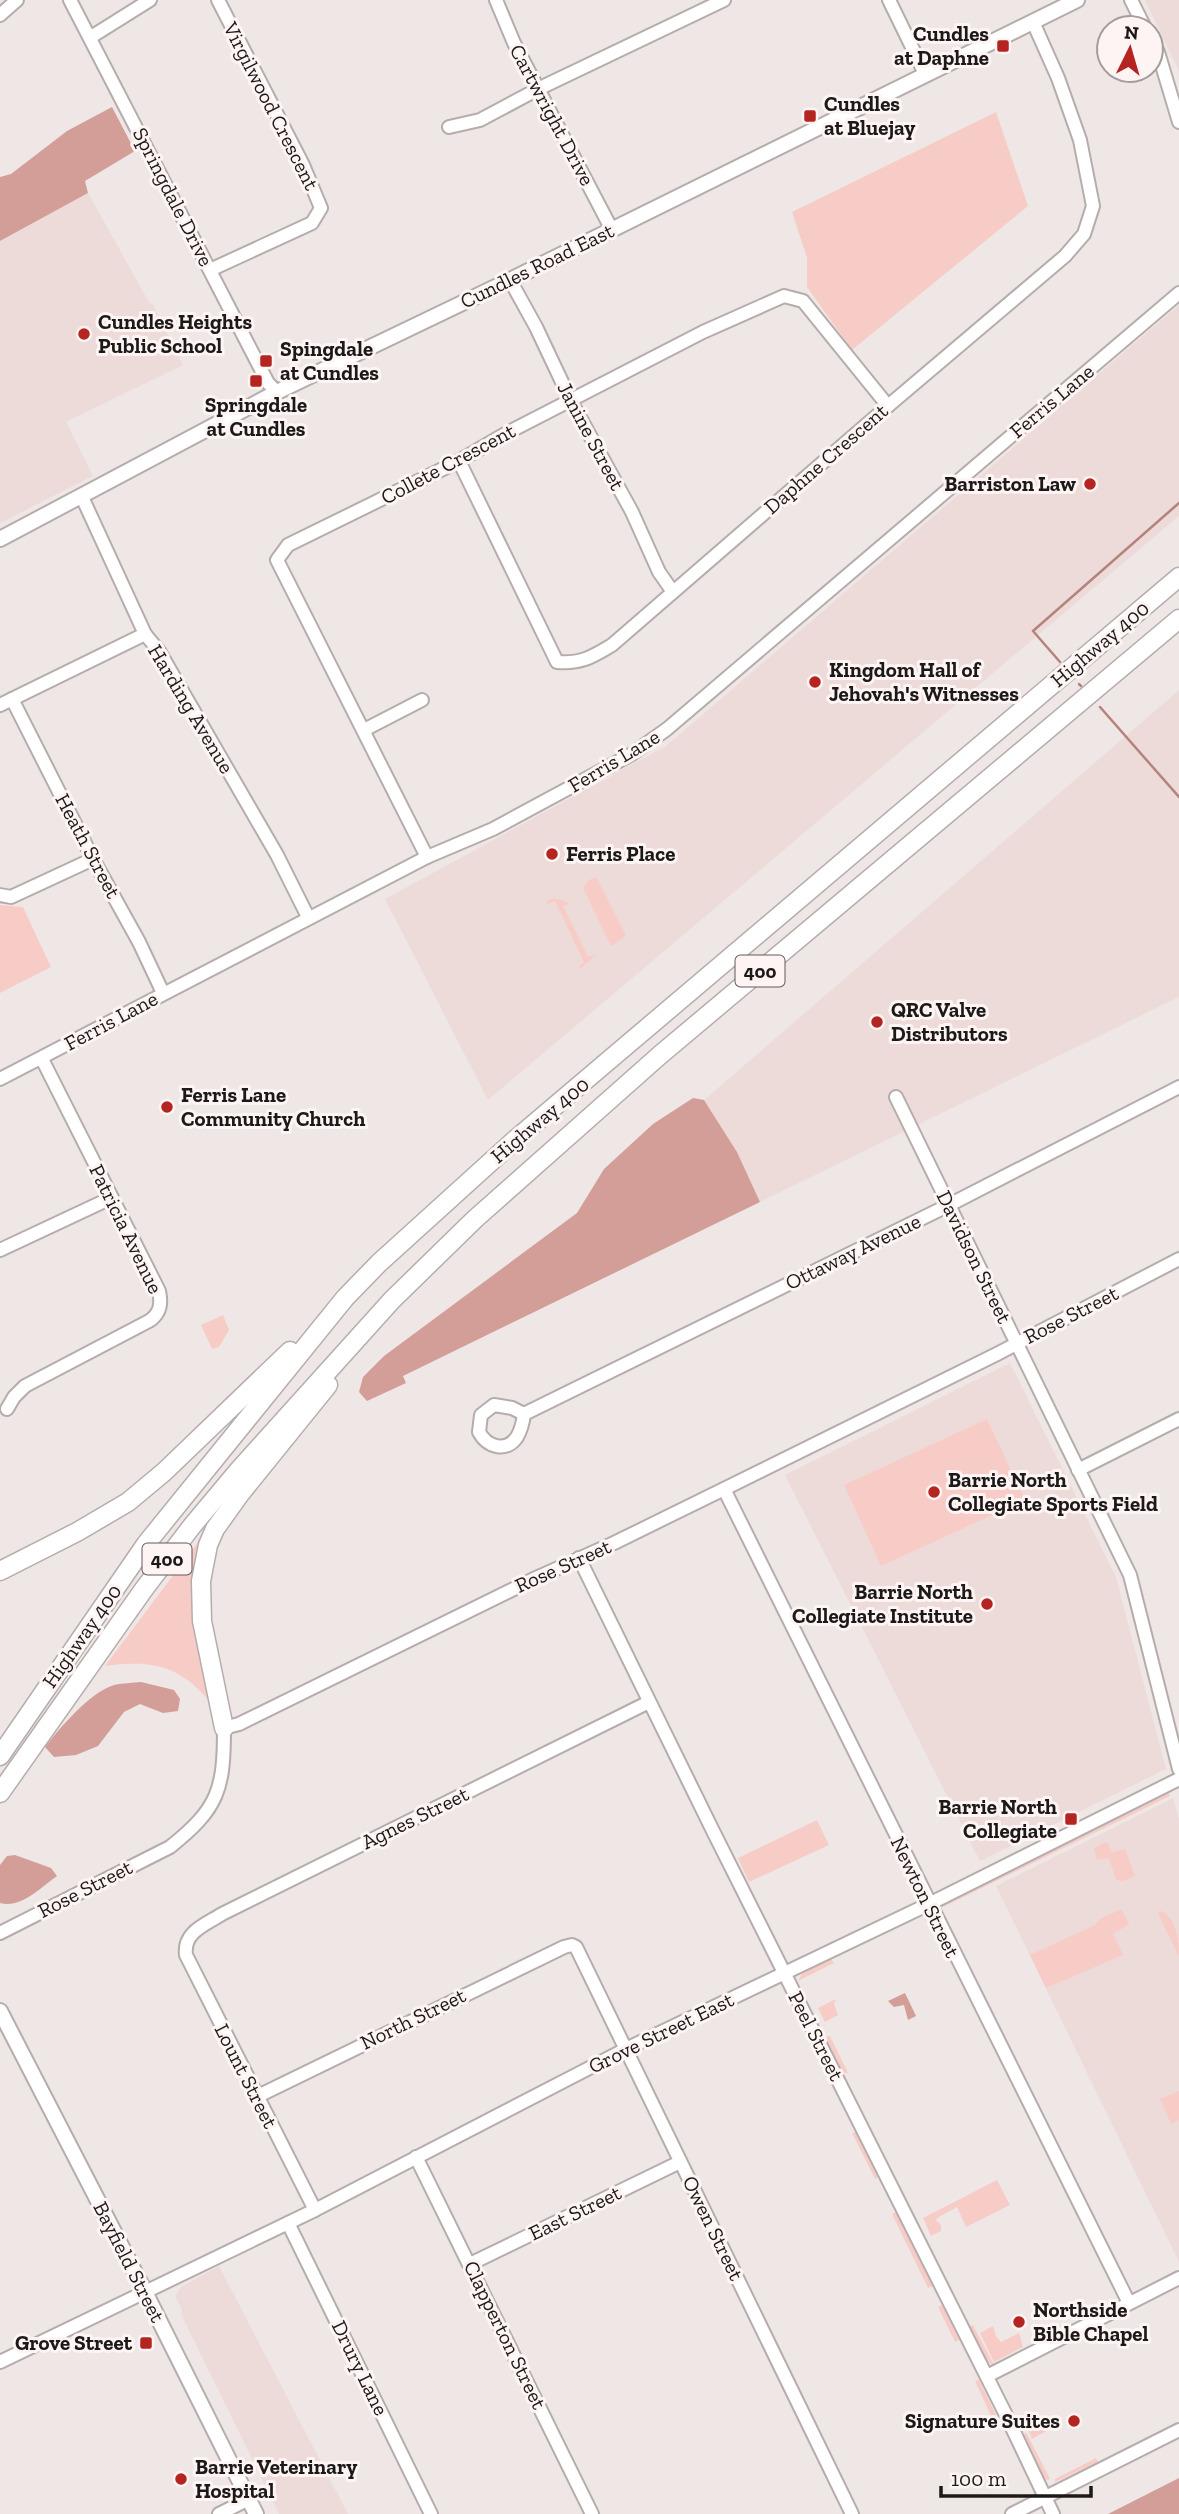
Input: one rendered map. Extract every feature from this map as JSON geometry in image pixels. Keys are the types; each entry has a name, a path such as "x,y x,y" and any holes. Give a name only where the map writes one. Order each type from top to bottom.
{"highway":[{"name":"Highway 400","path":"0,1756 146,1544 345,1298 379,1263 516,1139 1179,578"},
{"name":"Highway 400","path":"0,1793 144,1589 192,1526 354,1339 475,1219 619,1091 1179,619"},
{"path":"0,1571 78,1532 128,1502 164,1472 345,1298"},
{"path":"224,1728 202,1621 201,1581 208,1545 215,1529 240,1494 328,1386 354,1339"}],"main road":[{"name":"Cundles Road East","path":"0,539 277,392 1077,0"},
{"name":"Bayfield Street","path":"0,2011 145,2291 256,2514"}],"street":[{"path":"0,15 18,0"},
{"name":"Springdale Drive","path":"70,0 268,383 277,392"},
{"path":"91,37 150,0"},
{"name":"Virgilwood Crescent","path":"210,270 312,223 321,208 303,165 218,0"},
{"name":"Cartwright Drive","path":"496,0 514,43 540,88 611,228"},
{"path":"449,127 480,120 540,88 724,0"},
{"path":"889,0 925,74"},
{"name":"Daphne Crescent","path":"458,461 557,662 574,663 591,658 612,645 888,405 1065,256 1084,234 1093,206 1080,140 1058,78 1033,22"},
{"path":"1165,77 1179,122"},
{"name":"Janine Street","path":"510,280 536,327 570,401 632,512 659,572 673,592"},
{"name":"Ferris Lane","path":"0,1079 308,917 426,857 493,829 632,754 667,729 1179,293"},
{"name":"Collete Crescent","path":"426,857 277,560 288,545 458,461 703,332 784,296 803,302 888,405"},
{"name":"Harding Avenue","path":"82,497 145,634 159,651 270,843 308,917"},
{"path":"6,702 145,634"},
{"path":"364,730 422,700"},
{"name":"Heath Street","path":"6,702 139,942 163,993"},
{"path":"0,895 11,897 93,859"},
{"name":"Patricia Avenue","path":"8,1409 14,1397 25,1387 149,1321 158,1313 161,1305 159,1291 42,1059"},
{"name":"Ottaway Avenue","path":"524,1414 949,1205 1179,1087"},
{"name":"Davidson Street","path":"896,1097 1130,1575 1179,1769"},
{"path":"0,1250 111,1198"},
{"name":"Rose Street","path":"0,1933 170,1847 194,1827 212,1806 219,1790 224,1770 224,1728 239,1724 724,1489 1016,1344 1179,1259"},
{"path":"1078,1470 1179,1419"},
{"name":"Newton Street","path":"724,1489 1129,2303"},
{"name":"Peel Street","path":"579,1558 987,2376 1053,2514"},
{"name":"Agnes Street","path":"187,1940 192,1933 222,1914 649,1702"},
{"name":"Grove Street East","path":"0,2361 315,2210 626,2049 929,1904 1179,1779"},
{"name":"Rose Street","path":"0,1927 14,1925"},
{"name":"Lount Street","path":"187,1940 186,1955 315,2210"},
{"name":"North Street","path":"256,2096 572,1945"},
{"name":"Owen Street","path":"572,1945 578,1950 852,2514"},
{"name":"Clapperton Street","path":"416,2157 593,2514"},
{"name":"East Street","path":"470,2264 680,2162"},
{"name":"Drury Lane","path":"288,2222 431,2514"},
{"path":"987,2376 1179,2278"},
{"path":"1012,2514 1179,2430"},
{"path":"219,2514 249,2499"}],"shaded area":[{"path":"1145,0 1179,0 1179,72 1165,42 1165,14 1152,14"},
{"path":"112,107 135,151 85,181 88,193 0,241 0,177 11,174 67,131"},
{"path":"996,112 1028,206 852,350 807,287 807,258 792,212"},
{"name":"Cundles Heights Public School","path":"88,193 150,304 152,303 183,365 66,422 93,476 0,523 0,241"},
{"path":"1179,305 1179,516 488,1100 385,899 666,746"},
{"path":"1179,690 1179,997 760,1202 737,1152 704,1100"},
{"path":"596,877 625,933 625,936 611,946 583,888 589,880"},
{"path":"554,898 570,903 563,906 588,957 596,955 580,969 584,962 555,901 547,904 547,901"},
{"path":"0,905 23,907 51,967 0,993"},
{"path":"693,1098 704,1100 737,1152 760,1202 403,1376 406,1383 367,1401 359,1392 363,1377 384,1356 577,1213 604,1169 653,1124"},
{"path":"223,1315 229,1330 219,1347 212,1349 201,1325"},
{"name":"Barrie North Collegiate Institute","path":"1010,1363 1116,1577 1166,1769 980,1861 785,1475"},
{"name":"Barrie North Collegiate Sports Field","path":"987,1419 1025,1500 881,1566 844,1485"},
{"path":"205,1533 210,1702 187,1680 164,1668 137,1664 105,1666"},
{"path":"141,1682 174,1690 180,1699 178,1711 163,1713 140,1704 124,1712 98,1746 76,1755 54,1757 45,1747 95,1695 114,1685"},
{"path":"1168,1792 1170,1796 941,1908 943,1902"},
{"path":"1173,1798 1179,1820 1179,2262 996,1886"},
{"path":"817,1820 829,1845 749,1882 738,1858"},
{"path":"1108,1843 1112,1852 1125,1849 1135,1876 1123,1881 1116,1880 1109,1858 1097,1860 1094,1848"},
{"path":"15,1855 51,1868 57,1876 23,1900 0,1903 0,1865 7,1856"},
{"path":"1121,1909 1129,1924 1113,1934 1123,1955 1046,1988 1030,1955 1095,1925 1100,1919"},
{"path":"1161,1911 1174,1924 1179,1957 1158,1913"},
{"path":"831,1959 834,1963 798,1981 803,1972"},
{"path":"905,1993 916,2016 908,2020 904,2005 894,2007 888,2001"},
{"path":"836,1999 834,2004 838,2015 825,2022 818,2008"},
{"path":"830,2036 848,2073 843,2073 825,2037"},
{"path":"1179,2091 1179,2120 1171,2124 1160,2099"},
{"path":"856,2132 878,2177 875,2179 852,2133"},
{"path":"997,2180 1010,2205 966,2227 957,2207 937,2218 941,2231 931,2236 923,2218"},
{"path":"896,2212 933,2286 928,2288 892,2214"},
{"path":"219,2266 348,2514 279,2514 181,2314 182,2310 175,2296 181,2287"},
{"path":"942,2305 959,2340 955,2342 938,2307"},
{"path":"973,2325 994,2365 985,2361 969,2327"},
{"path":"993,2326 1001,2342 1019,2333 1023,2347 994,2362 980,2333"},
{"path":"979,2380 996,2415 992,2418 975,2381"},
{"path":"1051,2420 1054,2427 1032,2439 1029,2431"},
{"path":"1026,2432 1050,2479 1042,2476 1023,2436"},
{"path":"1096,2458 1098,2462 1055,2482 1055,2479"},
{"path":"1179,2478 1179,2514 1108,2514"}],"waterway":[{"path":"1060,662 1033,631 1179,503"},
{"path":"1100,707 1179,797"}],"place":[{"name":"Cundles at Daphne","path":"1003,46"},
{"name":"Cundles at Bluejay","path":"810,116"},
{"name":"Cundles Heights Public School","path":"84,334"},
{"name":"Spingdale at Cundles","path":"266,361"},
{"name":"Springdale at Cundles","path":"256,381"},
{"name":"Barriston Law","path":"1090,484"},
{"name":"Kingdom Hall of Jehovah's Witnesses","path":"815,682"},
{"name":"Ferris Place","path":"552,854"},
{"name":"QRC Valve Distributors","path":"877,1022"},
{"name":"Ferris Lane Community Church","path":"167,1107"},
{"name":"Barrie North Collegiate Sports Field","path":"934,1492"},
{"name":"Barrie North Collegiate Institute","path":"987,1604"},
{"name":"Barrie North Collegiate","path":"1071,1819"},
{"name":"Northside Bible Chapel","path":"1019,2322"},
{"name":"Grove Street","path":"146,2343"},
{"name":"Signature Suites","path":"1074,2421"},
{"name":"Barrie Veterinary Hospital","path":"181,2479"}]}
